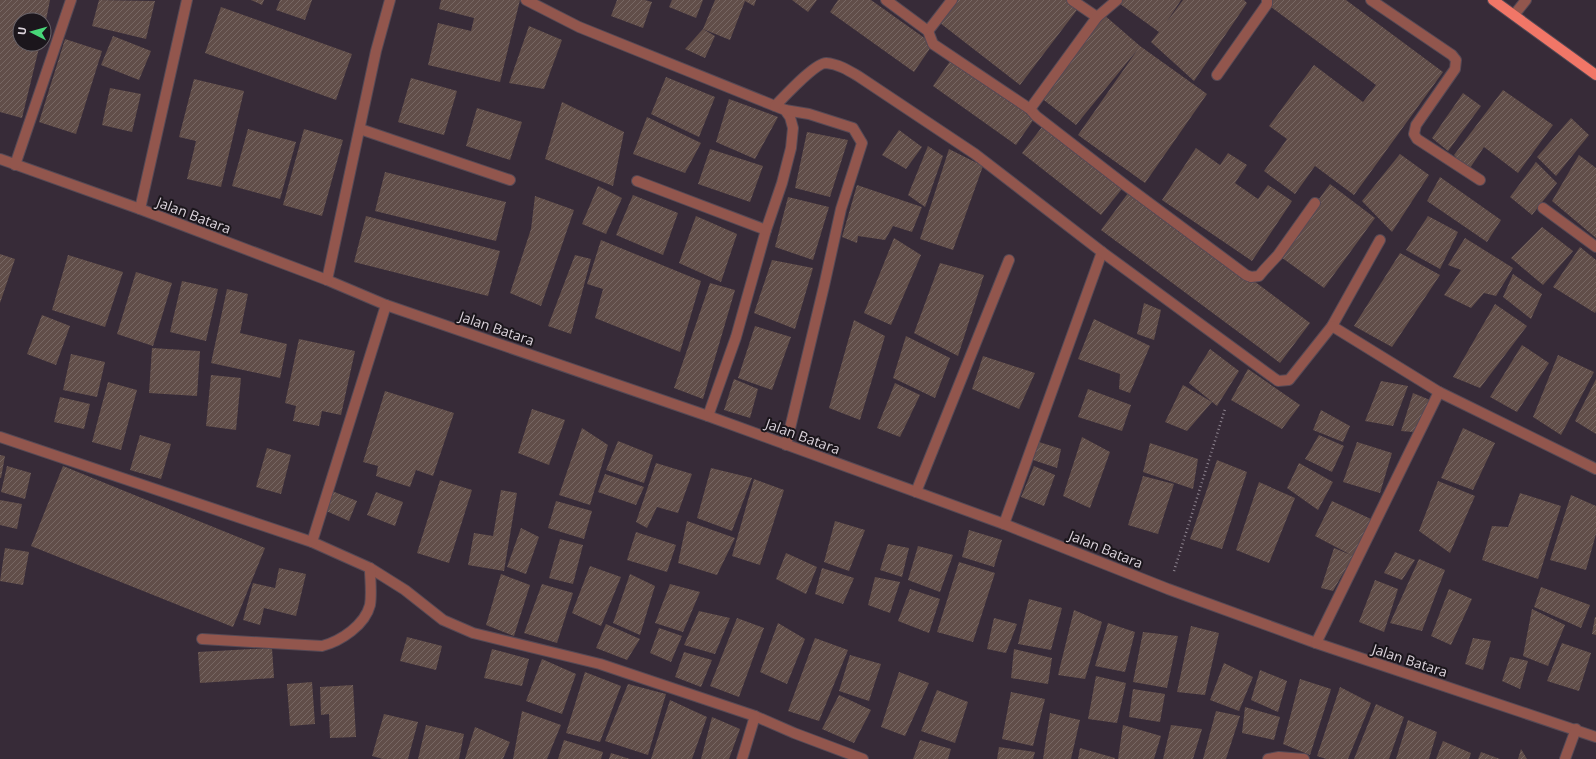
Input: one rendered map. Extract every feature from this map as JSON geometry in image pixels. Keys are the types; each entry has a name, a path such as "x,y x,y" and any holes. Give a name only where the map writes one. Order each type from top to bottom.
{"main road":[{"path":"1493,0 1596,75"}],"street":[{"path":"15,165 71,0"},
{"path":"140,209 187,0"},
{"path":"327,280 376,51 390,0"},
{"path":"526,0 579,27 785,110 809,114 854,128 862,143 841,209 786,445"},
{"path":"886,0 928,31 933,44 1030,109 1036,116 1125,185 1251,277 1259,276 1278,255 1315,203"},
{"path":"928,31 952,0"},
{"path":"1072,0 1097,17"},
{"path":"1030,109 1097,17 1117,0"},
{"path":"1217,75 1268,4 1267,0"},
{"path":"1371,0 1452,55 1456,60 1455,69 1416,125 1414,134 1417,139 1480,180"},
{"path":"1514,15 1526,0"},
{"path":"775,106 812,70 824,63 840,66 858,76 975,154 1102,252 1278,381 1289,380 1332,326 1380,240"},
{"path":"708,416 736,338 766,230 782,183 791,148 793,128 790,117 785,110"},
{"path":"360,129 510,180"},
{"name":"Jalan Batara","path":"0,159 140,209 327,280 386,305 708,416 1004,524 1168,589 1316,643 1596,738"},
{"path":"637,181 766,230"},
{"path":"1542,208 1596,246"},
{"path":"1004,524 1102,252"},
{"path":"916,492 1009,260"},
{"path":"312,542 386,305"},
{"path":"1332,326 1439,392 1596,469"},
{"path":"1316,643 1439,392"},
{"path":"0,437 312,542 370,568 405,590 443,620 473,633 600,664 755,716 794,733 863,759"},
{"path":"202,639 322,646 334,643 344,637 361,621 370,606 370,568"},
{"path":"742,759 755,716"},
{"path":"1565,759 1576,730"},
{"path":"1268,759 1279,757 1304,759"}],"path":[{"path":"1168,589 1225,409"}],"building":[{"path":"0,0 50,0 48,12 12,12 12,52 38,52 22,118 0,112"},
{"path":"99,0 155,1 146,39 92,26"},
{"path":"251,0 264,0 262,5"},
{"path":"280,0 312,0 305,20 276,10"},
{"path":"441,0 520,0 500,82 428,65 438,23 471,31 474,18 439,9"},
{"path":"617,0 645,0 652,2 643,28 611,16"},
{"path":"672,0 703,0 696,18 669,7"},
{"path":"715,0 756,0 754,6 745,1 730,40 703,29"},
{"path":"792,0 817,0 808,12"},
{"path":"838,0 871,0 933,44 914,72 830,12"},
{"path":"956,0 1072,0 1080,6 1020,85 940,23"},
{"path":"1181,0 1166,23 1183,0 1244,0 1247,3 1194,81 1151,42 1159,32 1116,1"},
{"path":"1271,0 1346,0 1443,72 1354,195 1315,166 1295,194 1264,171 1287,139 1269,126 1314,65 1363,102 1376,85 1267,4"},
{"path":"221,7 352,54 336,100 205,53"},
{"path":"1103,14 1140,46 1207,94 1145,183 1078,135 1138,49 1076,125 1040,97"},
{"path":"529,26 562,40 544,89 509,83"},
{"path":"703,29 715,36 705,58 685,49"},
{"path":"113,36 151,51 139,80 101,65"},
{"path":"65,39 102,51 76,134 39,122"},
{"path":"953,57 1036,116 1016,145 933,86"},
{"path":"666,77 715,97 699,137 651,114"},
{"path":"411,78 457,91 444,135 398,122"},
{"path":"194,79 244,91 221,187 187,179 196,141 179,137"},
{"path":"110,88 141,94 132,132 102,125"},
{"path":"1503,90 1553,125 1518,173 1484,147 1468,171 1454,155"},
{"path":"1463,93 1481,106 1448,151 1432,138"},
{"path":"729,99 778,117 755,159 716,142"},
{"path":"562,102 624,132 613,186 545,159"},
{"path":"477,108 522,122 510,160 466,146"},
{"path":"647,117 701,143 685,173 633,154"},
{"path":"1571,118 1589,135 1556,176 1537,157"},
{"path":"1045,123 1125,185 1101,215 1022,153"},
{"path":"248,129 296,142 280,199 232,186"},
{"path":"304,129 343,140 322,216 283,205"},
{"path":"899,130 922,147 906,169 882,155"},
{"path":"807,132 848,140 830,197 795,188"},
{"path":"928,146 943,156 925,207 908,195"},
{"path":"1196,148 1220,165 1228,153 1247,165 1235,183 1258,199 1268,185 1292,201 1252,261 1162,200"},
{"path":"710,149 763,166 750,202 698,184"},
{"path":"949,149 983,166 953,250 920,239"},
{"path":"1400,154 1429,175 1392,232 1362,201"},
{"path":"1579,155 1596,168 1596,238 1552,201"},
{"path":"1536,162 1557,183 1532,215 1510,197"},
{"path":"385,172 506,202 496,241 375,211"},
{"path":"1440,177 1501,220 1487,242 1427,201"},
{"path":"1330,184 1375,218 1324,288 1278,255"},
{"path":"857,185 922,207 912,232 893,226 885,240 858,236 857,243 842,237"},
{"path":"598,186 622,198 606,234 582,224"},
{"path":"1131,189 1310,323 1280,363 1101,230"},
{"path":"633,195 678,213 663,255 616,235"},
{"path":"535,196 574,210 541,306 510,293 531,229"},
{"path":"788,197 829,207 813,260 775,247"},
{"path":"366,216 500,251 488,296 354,262"},
{"path":"696,216 737,234 721,282 679,263"},
{"path":"1428,216 1458,232 1440,269 1406,250"},
{"path":"1542,227 1573,251 1543,285 1511,258"},
{"path":"894,238 921,255 891,325 864,313"},
{"path":"1465,238 1513,268 1496,296 1484,293 1471,308 1444,295 1461,270 1448,265"},
{"path":"601,240 701,281 680,352 595,318 603,289 587,284"},
{"path":"1580,247 1596,260 1595,313 1553,287"},
{"path":"1400,253 1440,275 1392,347 1354,326"},
{"path":"0,254 15,259 0,303"},
{"path":"68,255 123,272 105,327 52,310"},
{"path":"575,255 591,259 571,334 548,326"},
{"path":"772,260 813,268 795,329 754,313"},
{"path":"940,263 984,275 958,356 914,333"},
{"path":"136,272 172,283 153,346 117,334"},
{"path":"1513,274 1542,294 1531,319 1503,297"},
{"path":"182,281 218,289 206,341 170,332"},
{"path":"710,283 735,290 703,399 674,388"},
{"path":"227,289 248,294 240,333 287,344 280,378 211,363"},
{"path":"1144,303 1161,310 1154,340 1137,334"},
{"path":"1495,304 1527,326 1480,388 1453,377"},
{"path":"42,315 70,326 56,365 27,354"},
{"path":"1094,319 1150,346 1130,393 1119,389 1120,374 1078,359"},
{"path":"854,320 885,336 860,420 829,408"},
{"path":"755,326 791,337 772,390 738,378"},
{"path":"906,336 950,358 935,398 893,378"},
{"path":"299,339 355,351 341,415 322,411 319,426 293,421 296,406 285,403"},
{"path":"1522,345 1549,363 1517,412 1490,397"},
{"path":"152,348 200,351 197,396 149,393"},
{"path":"1210,349 1239,371 1217,406 1189,383"},
{"path":"71,354 105,362 97,397 63,390"},
{"path":"1558,355 1594,372 1561,435 1533,417"},
{"path":"983,356 1035,373 1019,409 972,389"},
{"path":"1248,369 1300,405 1282,429 1231,400"},
{"path":"211,375 241,378 236,430 206,426"},
{"path":"734,379 758,389 750,418 724,410"},
{"path":"1596,379 1596,434 1575,421"},
{"path":"1381,381 1408,386 1393,426 1365,421"},
{"path":"108,382 137,390 121,450 92,442"},
{"path":"895,383 920,395 900,437 877,428"},
{"path":"1183,385 1212,402 1187,431 1165,422"},
{"path":"1088,389 1131,405 1122,431 1078,417"},
{"path":"385,391 454,413 433,476 416,470 410,487 376,476 378,466 363,462"},
{"path":"1413,393 1430,400 1413,432 1401,431"},
{"path":"60,397 90,404 84,429 54,422"},
{"path":"532,409 565,420 549,465 518,453"},
{"path":"1321,410 1350,426 1343,442 1313,430"},
{"path":"582,428 608,445 590,505 559,495"},
{"path":"1463,428 1495,443 1473,490 1441,478"},
{"path":"140,435 171,444 161,479 130,470"},
{"path":"1319,435 1344,446 1332,472 1305,459"},
{"path":"1082,437 1110,452 1090,508 1063,496"},
{"path":"618,441 653,455 644,483 606,470"},
{"path":"1039,442 1061,449 1057,468 1033,460"},
{"path":"1357,442 1392,453 1380,493 1343,482"},
{"path":"1150,443 1198,459 1193,489 1143,472"},
{"path":"267,448 291,455 281,494 256,487"},
{"path":"0,455 5,456 1,478 0,478"},
{"path":"1217,460 1247,472 1222,549 1190,539"},
{"path":"656,463 692,474 678,513 657,507 647,528 636,522"},
{"path":"1299,463 1333,482 1318,510 1287,488"},
{"path":"7,466 31,473 25,499 1,492"},
{"path":"63,466 265,548 233,627 31,546"},
{"path":"1034,466 1055,475 1044,506 1021,497"},
{"path":"711,468 752,478 732,531 697,518"},
{"path":"605,474 644,487 636,505 598,492"},
{"path":"1143,476 1174,484 1158,534 1128,525"},
{"path":"754,479 784,490 760,565 732,556"},
{"path":"440,480 472,490 449,563 417,553"},
{"path":"1438,481 1475,496 1450,553 1419,531"},
{"path":"1259,482 1295,498 1269,563 1236,550"},
{"path":"501,490 517,493 504,571 468,565 474,533 493,536"},
{"path":"332,491 357,501 349,521 324,510"},
{"path":"376,492 403,502 395,526 367,515"},
{"path":"1520,493 1561,506 1538,579 1482,560 1492,526 1508,527"},
{"path":"1571,495 1596,506 1596,534 1586,570 1550,560"},
{"path":"0,500 22,504 17,529 0,525"},
{"path":"556,501 592,511 584,539 548,528"},
{"path":"1332,501 1371,519 1353,556 1333,591 1321,588 1334,548 1351,555 1315,536"},
{"path":"687,521 735,538 717,575 678,563"},
{"path":"835,521 865,530 849,571 824,562"},
{"path":"521,528 539,537 526,574 507,567"},
{"path":"969,530 1002,540 994,567 962,557"},
{"path":"636,532 676,545 667,572 627,560"},
{"path":"560,539 583,545 573,584 549,578"},
{"path":"888,544 909,548 902,577 880,570"},
{"path":"918,546 953,555 940,592 908,580"},
{"path":"5,548 29,552 23,585 0,581"},
{"path":"1395,552 1415,560 1402,580 1384,573"},
{"path":"786,553 817,567 806,594 776,579"},
{"path":"1419,559 1445,570 1422,631 1390,623"},
{"path":"959,562 995,573 973,642 937,632"},
{"path":"590,566 621,577 601,626 572,613"},
{"path":"279,568 306,574 296,616 264,608 260,625 243,620 253,583 275,588"},
{"path":"822,568 854,578 843,604 815,594"},
{"path":"501,574 530,585 514,636 486,625"},
{"path":"630,574 655,586 640,635 613,623"},
{"path":"875,577 900,582 890,613 868,605"},
{"path":"1375,580 1398,589 1384,632 1359,622"},
{"path":"542,584 573,593 557,643 524,633"},
{"path":"670,584 700,592 683,632 655,623"},
{"path":"1541,587 1590,605 1581,628 1534,607"},
{"path":"910,589 940,599 929,633 898,621"},
{"path":"1449,589 1472,599 1451,645 1431,636"},
{"path":"1029,599 1062,608 1051,650 1018,644"},
{"path":"1532,609 1565,625 1548,666 1523,656"},
{"path":"1074,610 1102,622 1085,679 1058,675"},
{"path":"699,611 730,618 715,654 684,645"},
{"path":"1596,617 1596,635 1592,634"},
{"path":"737,618 764,628 739,697 710,686"},
{"path":"994,618 1017,624 1006,653 987,649"},
{"path":"778,623 805,639 787,684 760,672"},
{"path":"1108,623 1135,632 1125,672 1095,666"},
{"path":"606,624 640,639 627,660 596,648"},
{"path":"1191,626 1219,633 1205,695 1177,692"},
{"path":"659,628 682,636 671,662 650,653"},
{"path":"1143,632 1178,636 1167,688 1133,682"},
{"path":"407,637 442,646 436,670 400,661"},
{"path":"815,638 848,650 819,721 788,711"},
{"path":"1473,638 1491,641 1483,670 1465,664"},
{"path":"1562,643 1591,653 1579,691 1547,681"},
{"path":"272,648 274,678 200,683 198,652"},
{"path":"492,649 529,659 522,686 484,678"},
{"path":"1014,649 1052,658 1048,684 1011,678"},
{"path":"684,652 712,660 701,687 675,677"},
{"path":"850,655 881,664 869,701 839,691"},
{"path":"1510,657 1528,661 1520,689 1502,681"},
{"path":"542,659 576,674 562,714 526,701"},
{"path":"1224,663 1253,677 1239,711 1210,700"},
{"path":"1260,670 1287,681 1278,712 1251,700"},
{"path":"585,672 621,686 600,742 566,733"},
{"path":"899,672 929,683 905,736 881,727"},
{"path":"1096,676 1126,683 1117,723 1088,719"},
{"path":"1300,679 1331,689 1310,755 1283,744"},
{"path":"312,682 315,724 290,726 287,684"},
{"path":"628,684 666,694 648,755 605,741"},
{"path":"353,685 356,737 330,738 329,714 321,715 320,687"},
{"path":"1340,687 1371,703 1348,759 1326,759 1317,756"},
{"path":"1133,689 1165,694 1160,722 1129,717"},
{"path":"937,690 968,702 955,743 921,731"},
{"path":"1011,692 1045,699 1033,746 1002,739"},
{"path":"839,695 871,710 854,743 822,729"},
{"path":"670,700 707,717 692,759 651,759"},
{"path":"1376,704 1404,717 1389,759 1354,759"},
{"path":"1245,707 1280,717 1274,740 1242,733"},
{"path":"522,711 561,725 547,759 513,759"},
{"path":"1216,711 1240,716 1226,759 1203,759"},
{"path":"1050,713 1080,720 1071,759 1043,759"},
{"path":"384,714 418,722 408,759 383,759 372,756"},
{"path":"712,717 740,729 729,759 701,759"},
{"path":"1408,720 1437,732 1429,759 1396,759"},
{"path":"426,725 464,734 459,759 418,759"},
{"path":"1123,725 1161,736 1154,759 1118,759"},
{"path":"1171,725 1202,729 1193,759 1163,759"},
{"path":"475,727 510,742 503,759 465,759"},
{"path":"564,740 603,752 601,759 558,759"},
{"path":"920,740 951,749 948,759 913,759"},
{"path":"1443,741 1471,753 1469,759 1436,759"},
{"path":"999,747 1035,752 1033,759 997,759"},
{"path":"1080,748 1115,758 1115,759 1078,759"},
{"path":"1521,749 1527,759 1518,759"},
{"path":"1481,752 1500,759 1478,759"},
{"path":"611,753 630,759 609,759"}]}
